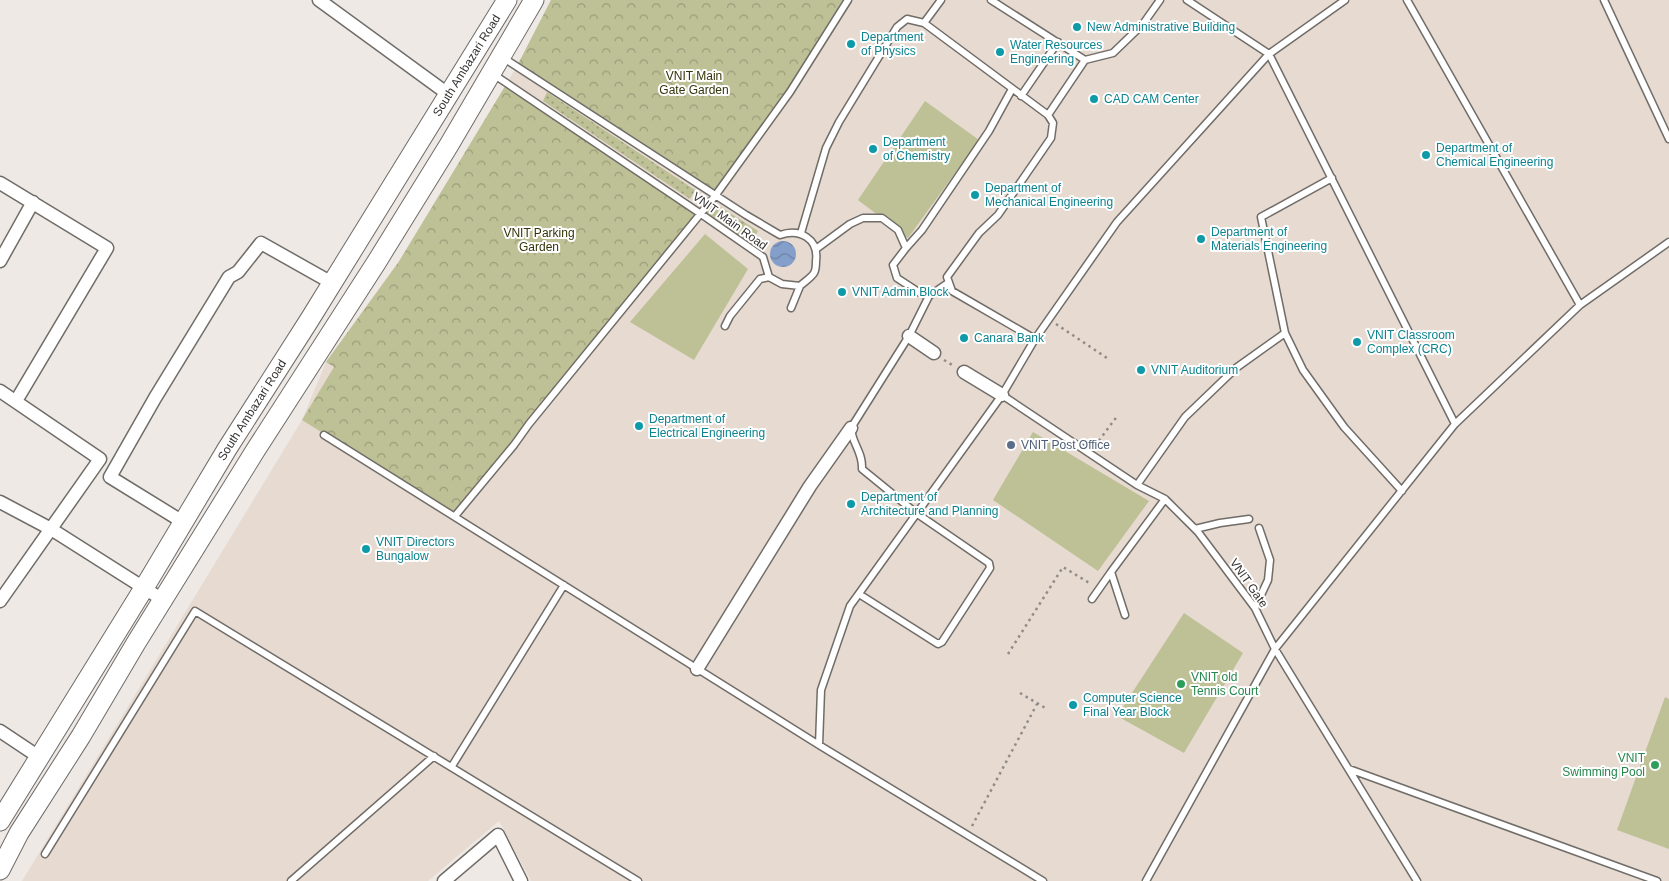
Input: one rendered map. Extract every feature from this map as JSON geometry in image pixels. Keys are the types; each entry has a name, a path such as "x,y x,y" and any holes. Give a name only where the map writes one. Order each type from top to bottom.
{"main road":[{"name":"South Ambazari Road","path":"0,821 144,588 227,449 332,283 506,0"},
{"path":"0,870 19,833 81,736 255,451 382,255 534,0"}],"street":[{"path":"318,0 448,94"},
{"path":"0,183 107,248 16,401"},
{"path":"0,260 33,202"},
{"path":"183,522 110,478 155,398 229,277 238,272 261,243 332,283"},
{"path":"909,336 934,353"},
{"path":"964,372 1002,395"},
{"path":"0,391 100,459 0,601"},
{"path":"697,669 810,486 851,428"},
{"path":"0,502 51,529 163,600"},
{"path":"0,731 39,756"},
{"path":"444,881 498,836 521,881"}],"lane":[{"path":"455,516 715,196 790,92 848,0"},
{"path":"924,23 941,0"},
{"path":"991,0 1086,60"},
{"path":"1048,115 1086,60 1113,53 1143,24 1160,0"},
{"path":"1187,0 1269,54 1455,424"},
{"path":"819,746 821,690 850,606 1002,395 1036,339 1118,222 1269,54 1345,0"},
{"path":"1407,0 1580,306"},
{"path":"1604,0 1669,139"},
{"path":"791,308 800,286 814,272 817,253 814,243 801,233 826,148 839,122 897,27 907,19 924,23 1048,115 1053,123 1051,138 998,215 979,233 946,278 952,291 1036,339"},
{"path":"1021,96 1058,42"},
{"name":"VNIT Main Road","path":"501,56 715,196 780,234 788,232 801,233"},
{"name":"VNIT Main Road","path":"491,73 763,257 769,277"},
{"path":"929,296 920,293 897,278 893,266 922,230 989,131 1012,88"},
{"path":"1332,178 1261,218 1285,332 1303,370 1344,426 1402,491"},
{"path":"816,249 850,224 863,218 882,218 898,230 906,248"},
{"path":"1146,881 1275,649 1455,424 1580,306 1669,242"},
{"path":"724,326 760,278 769,277 782,284 800,286"},
{"path":"859,594 938,644 942,642 990,568 989,563 916,513 862,469 863,459 852,435 851,428 909,336 929,296 948,283"},
{"path":"1136,485 1185,417 1236,368 1285,332"},
{"name":"VNIT Gate","path":"1002,395 1136,485 1165,499 1195,529 1255,608 1275,649 1417,881"},
{"path":"324,435 819,746 1043,881"},
{"path":"1092,599 1165,499"},
{"path":"1195,529 1249,519"},
{"path":"1255,608 1268,580 1270,560 1259,528"},
{"path":"1111,572 1124,615"},
{"path":"452,766 564,585"},
{"path":"45,854 195,611 638,881"},
{"path":"291,881 434,756"},
{"path":"1349,769 1657,881"}],"path":[{"path":"1050,320 1106,358"},
{"path":"934,353 964,372"},
{"path":"1090,454 1118,415"},
{"path":"1008,654 1063,567 1099,589"},
{"path":"1020,693 1046,709"},
{"path":"967,835 1037,704"}],"shaded area":[{"path":"551,0 1669,0 1669,881 531,881 499,821 428,881 22,881 302,420 326,362 406,251 517,66"}],"green space":[{"name":"VNIT Main Gate Garden","path":"551,0 848,0 826,36 715,196 517,66"},
{"name":"VNIT Parking Garden","path":"507,83 701,214 455,516 302,420 334,367 326,362 398,263"},
{"path":"547,92 695,190 690,199 543,101"},
{"path":"925,101 979,140 908,238 858,200"},
{"path":"715,203 758,231 751,244 706,212"},
{"path":"705,234 748,269 694,360 630,322"},
{"path":"1033,432 1149,501 1098,571 993,500"},
{"name":"VNIT old Tennis Court","path":"1184,613 1243,653 1184,753 1117,716"},
{"name":"VNIT Swimming Pool","path":"1665,697 1669,699 1669,849 1617,830"}],"water":[{"path":"783,241 792,245 796,254 792,263 783,267 774,263 770,254 774,245"}],"place":[{"name":"New Administrative Building","path":"1077,27"},
{"name":"Department of Physics","path":"851,44"},
{"name":"Water Resources Engineering","path":"1000,52"},
{"name":"CAD CAM Center","path":"1094,99"},
{"name":"Department of Chemistry","path":"873,149"},
{"name":"Department of Chemical Engineering","path":"1426,155"},
{"name":"Department of Mechanical Engineering","path":"975,195"},
{"name":"Department of Materials Engineering","path":"1201,239"},
{"name":"VNIT Admin Block","path":"842,292"},
{"name":"Canara Bank","path":"964,338"},
{"name":"VNIT Classroom Complex (CRC)","path":"1357,342"},
{"name":"VNIT Auditorium","path":"1141,370"},
{"name":"Department of Electrical Engineering","path":"639,426"},
{"name":"VNIT Post Office","path":"1011,445"},
{"name":"Department of Architecture and Planning","path":"851,504"},
{"name":"VNIT Directors Bungalow","path":"366,549"},
{"name":"VNIT old Tennis Court","path":"1181,684"},
{"name":"Computer Science Final Year Block","path":"1073,705"},
{"name":"VNIT Swimming Pool","path":"1655,765"}]}
